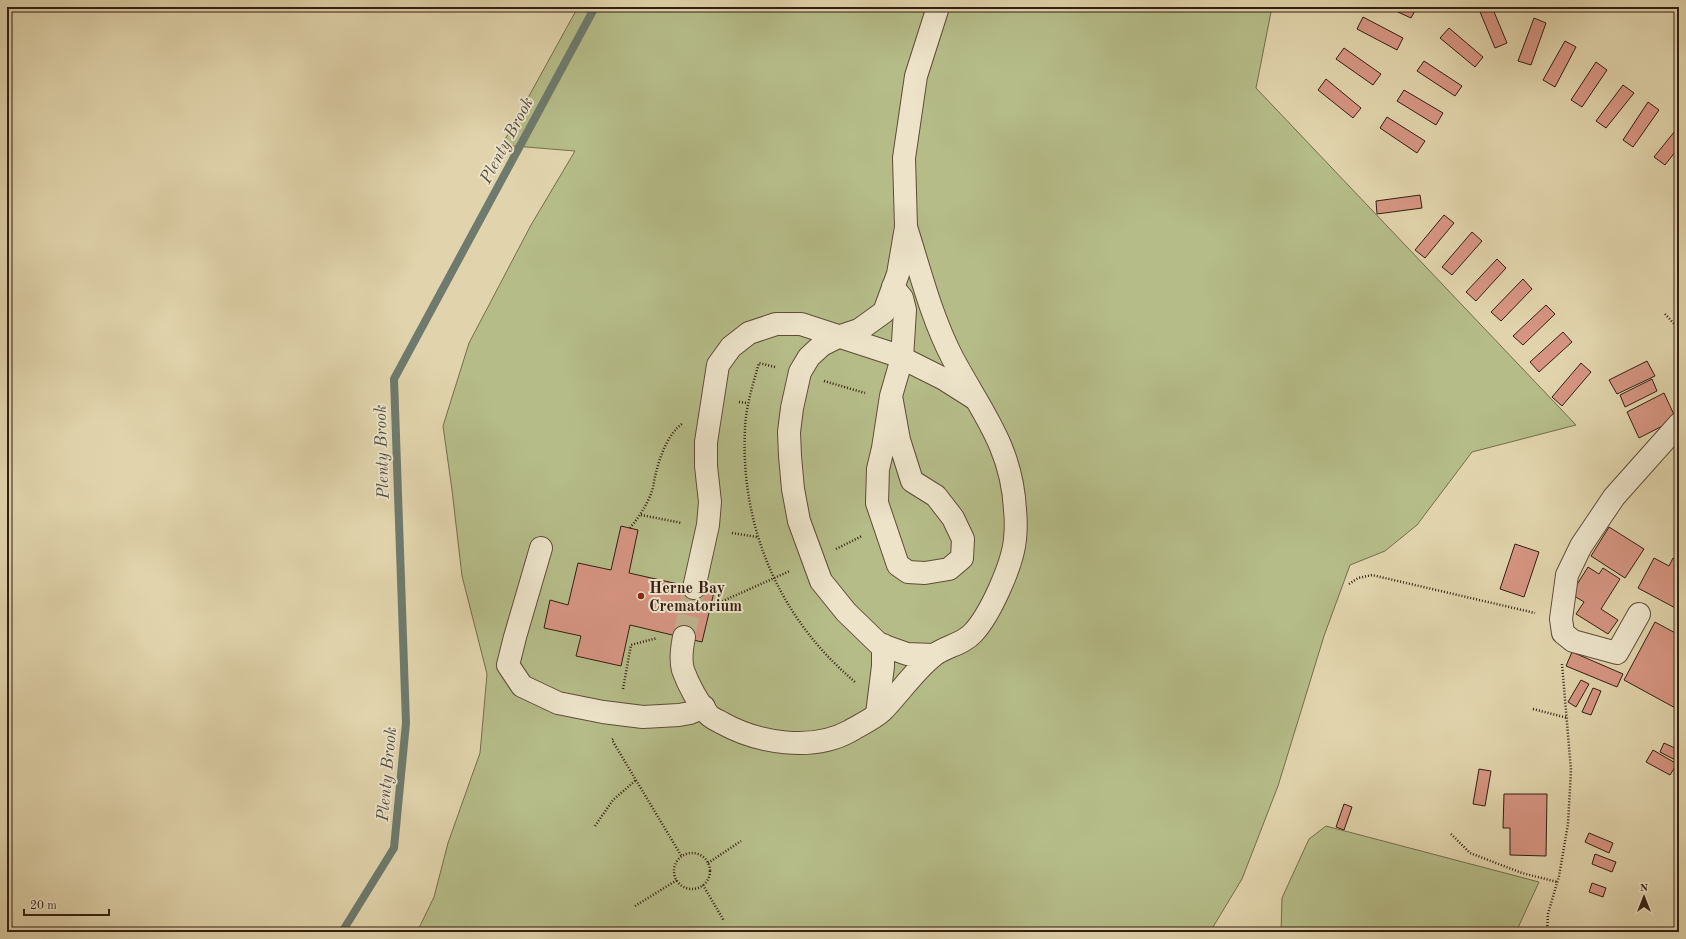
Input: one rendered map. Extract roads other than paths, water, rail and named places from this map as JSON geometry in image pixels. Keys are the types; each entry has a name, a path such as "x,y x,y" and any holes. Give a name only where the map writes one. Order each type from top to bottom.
{"lane":[{"path":"934,655 907,654 879,644 846,612 821,582 799,521 793,489 790,432 792,408 800,372 809,357 822,345 838,337 859,330 884,312 898,274 906,228 904,158 915,83 938,7"},
{"path":"684,637 682,647 683,669 693,692 708,715 738,732 757,738 788,743 833,738 849,732 877,714 934,655 955,645 972,634 988,612 1008,566 1015,541 1016,511 1014,487 1007,459 996,434 952,356 932,309 906,228"},
{"path":"891,396 899,440 912,481 936,496 954,518 963,539 962,558 949,569 925,574 908,572 898,565 877,502 878,469 883,448 891,396 902,358 905,310 902,298 893,287"},
{"path":"694,588 708,525 710,502 706,466 706,442 718,365 731,347 749,333 776,324 801,324 838,337 863,343 902,358 944,379 976,399"},
{"path":"1639,614 1617,653 1573,641 1562,626 1567,575 1581,546 1614,497 1679,424"},
{"path":"541,548 514,637 508,665 522,686 558,703 603,712 643,717 679,716 704,708"},
{"path":"877,714 883,666 883,645"}],"waterway":[{"name":"Plenty Brook","path":"342,932 394,848 406,723 394,379 595,7"}],"tunnel":[{"path":"684,637 694,588"}],"place":[{"name":"Herne Bay Crematorium","path":"641,596"}]}
